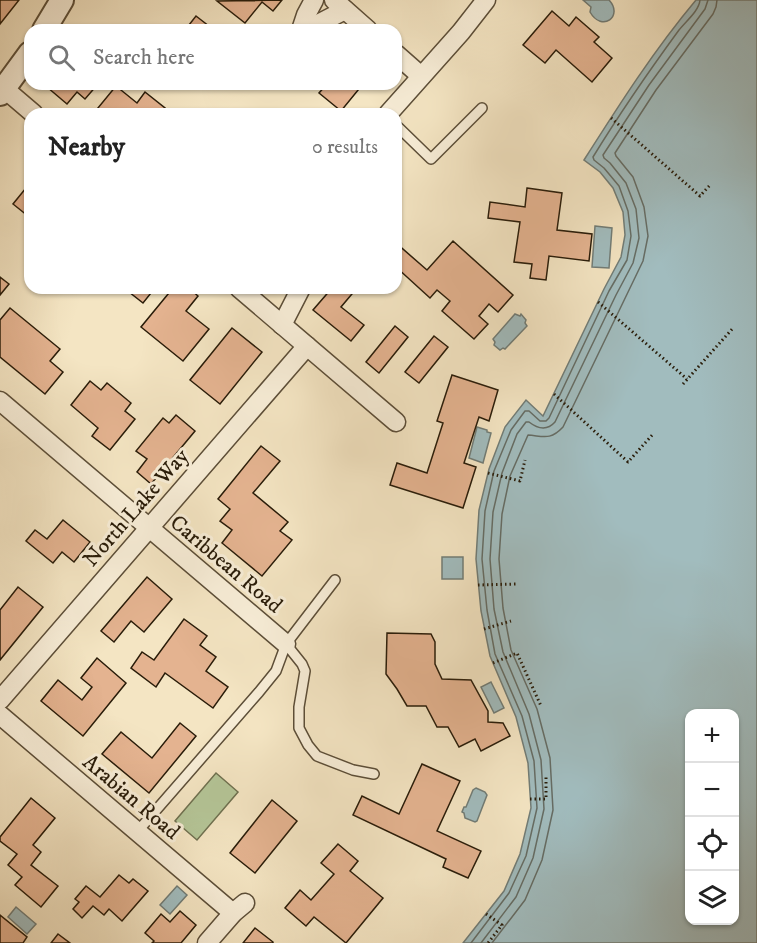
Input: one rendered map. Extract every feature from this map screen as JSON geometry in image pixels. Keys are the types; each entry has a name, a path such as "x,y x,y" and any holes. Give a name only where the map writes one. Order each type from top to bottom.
{"street":[{"path":"48,24 62,0"},
{"path":"303,24 314,0"},
{"path":"393,108 468,24 486,0"},
{"path":"318,24 339,5 361,24"},
{"path":"402,59 421,76"},
{"path":"24,61 2,89 26,108"},
{"path":"245,294 396,422"},
{"path":"282,325 298,294"},
{"name":"North Lake Way","path":"0,700 307,346"},
{"name":"Caribbean Road","path":"0,400 286,644"},
{"name":"Arabian Road","path":"0,716 137,832 239,908 207,943"}],"lane":[{"path":"402,131 431,159 482,108"},
{"path":"137,832 276,671 286,644 335,580"},
{"path":"286,644 305,671 299,707 299,728 308,745 317,756 353,770 374,774"}],"path":[{"path":"611,118 700,196 710,185"},
{"path":"598,302 687,380"},
{"path":"683,384 734,327"},
{"path":"554,394 628,462 654,434"},
{"path":"488,472 520,481 525,460"},
{"path":"478,585 516,584"},
{"path":"484,629 511,621"},
{"path":"493,663 517,653 541,706"},
{"path":"530,799 546,799 546,775"},
{"path":"486,914 502,925 488,943"}],"green space":[{"path":"216,773 238,792 197,840 175,821"}],"water":[{"path":"583,0 609,0 613,6 613,16 605,22 600,21 590,12 591,7"},
{"path":"696,0 757,0 757,943 463,943 504,891 520,854 531,808 528,763 516,717 490,656 481,611 476,559 479,510 489,469 505,427 526,400 543,416 621,257 625,235 623,212 613,188 600,172 584,160 666,38"},
{"path":"595,226 612,228 609,268 592,267"},
{"path":"515,314 520,316 521,314 527,326 505,349 500,350 494,345 493,339"},
{"path":"477,427 491,433 483,463 469,458"},
{"path":"442,557 463,557 463,579 442,579"},
{"path":"491,682 504,708 494,713 481,687"},
{"path":"476,788 487,795 475,822 465,818 462,812"},
{"path":"177,886 187,895 170,914 160,905"},
{"path":"16,907 36,924 27,934 8,917"}],"building":[{"path":"0,0 19,0 0,24"},
{"path":"282,0 273,11 262,2 245,23 217,1"},
{"path":"552,11 569,26 576,17 599,37 594,42 612,58 592,82 556,50 545,63 523,45"},
{"path":"196,16 206,24 190,24"},
{"path":"51,90 93,90 85,99 77,92 67,104"},
{"path":"113,90 121,90 137,103 145,92 165,108 98,108"},
{"path":"322,90 358,90 343,108 337,108 319,93"},
{"path":"527,188 562,193 557,230 592,234 589,261 549,256 546,280 530,278 532,264 514,262 520,222 488,218 490,202 525,207"},
{"path":"24,190 24,213 13,204"},
{"path":"453,241 513,295 498,312 489,304 479,316 488,324 474,339 442,311 450,301 437,290 430,298 402,272 402,248 427,270"},
{"path":"0,277 9,284 0,295"},
{"path":"132,294 150,294 143,303"},
{"path":"168,294 196,294 198,296 186,311 209,329 183,361 141,327"},
{"path":"327,294 352,294 341,307 364,325 351,341 313,310"},
{"path":"10,308 60,349 50,361 63,372 45,394 0,357 0,320"},
{"path":"395,326 408,337 379,373 366,362"},
{"path":"232,328 262,352 220,404 190,380"},
{"path":"434,336 448,347 419,383 405,372"},
{"path":"452,375 498,390 489,421 479,417 464,463 476,467 463,508 390,485 397,463 427,473 443,423 437,421"},
{"path":"90,381 101,390 107,383 131,403 125,411 135,419 110,450 92,436 98,428 71,405"},
{"path":"176,415 195,431 151,484 137,472 147,459 136,451 163,418 169,423"},
{"path":"261,446 280,461 253,493 288,522 280,531 292,540 262,576 222,543 232,530 220,521 230,509 218,499"},
{"path":"63,520 90,542 74,562 62,552 53,563 26,541 35,530 47,539"},
{"path":"147,577 172,599 144,632 131,621 114,642 101,631"},
{"path":"18,587 43,607 0,660 0,610"},
{"path":"184,619 207,636 200,645 216,657 206,671 228,687 213,708 165,673 156,687 131,668 142,652 154,660"},
{"path":"387,633 431,634 435,642 435,664 442,679 471,680 488,711 488,722 503,723 510,736 481,751 475,739 459,747 448,727 437,727 426,706 407,706 386,674"},
{"path":"97,658 126,683 83,736 41,701 58,680 82,700 92,687 81,678"},
{"path":"180,723 196,736 149,793 102,754 121,732 152,758"},
{"path":"422,764 460,781 437,831 481,851 468,878 443,867 446,859 353,815 362,796 399,814"},
{"path":"31,798 55,818 33,845 41,852 31,865 58,886 41,907 15,885 22,877 8,865 17,854 0,841 0,837"},
{"path":"272,800 297,821 255,873 230,853"},
{"path":"338,844 358,861 350,871 383,898 346,943 314,917 306,926 285,908 300,890 311,900 334,874 321,863"},
{"path":"119,875 129,883 133,879 148,891 122,921 109,909 104,915 93,906 82,918 73,909 79,902 75,899 86,886 100,897"},
{"path":"180,911 196,925 181,943 152,943 154,941 145,933 161,914 170,922"},
{"path":"0,915 27,937 23,943 0,943"},
{"path":"255,928 273,942 273,943 243,943"},
{"path":"58,934 70,943 51,943"}]}
